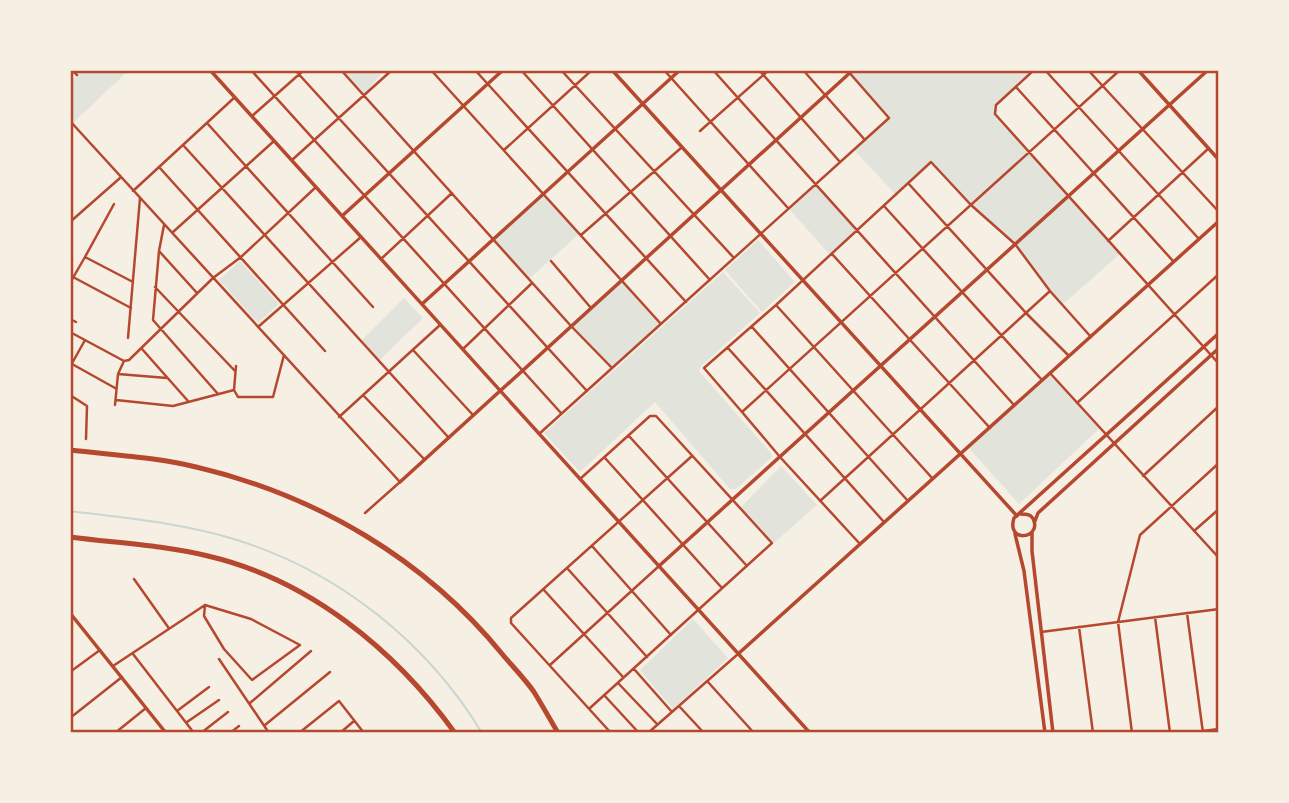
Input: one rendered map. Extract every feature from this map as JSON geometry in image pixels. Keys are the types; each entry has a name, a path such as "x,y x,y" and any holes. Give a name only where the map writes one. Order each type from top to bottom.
{"highway":[{"path":"70,450 194,466 247,481 309,504 369,536 434,584 486,633 533,690 558,733"},
{"path":"70,537 178,549 211,556 252,570 291,588 349,623 382,649 424,692 455,733"}],"street":[{"path":"72,70 77,75"},
{"path":"251,70 562,413"},
{"path":"295,70 587,391"},
{"path":"252,116 303,70"},
{"path":"341,70 612,369"},
{"path":"292,160 392,70"},
{"path":"431,70 661,324"},
{"path":"475,70 686,302"},
{"path":"342,216 503,70"},
{"path":"521,70 710,281"},
{"path":"561,70 734,258"},
{"path":"503,150 592,70"},
{"path":"612,70 961,454 1018,515 1031,516 1035,523"},
{"path":"664,70 789,209"},
{"path":"422,304 680,70"},
{"path":"713,70 1014,405"},
{"path":"758,70 841,162"},
{"path":"700,131 769,70"},
{"path":"803,70 865,140"},
{"path":"1034,70 996,106 995,114 1219,364"},
{"path":"1045,70 1199,239"},
{"path":"1088,70 1219,212"},
{"path":"742,412 843,324 1120,70"},
{"path":"1138,70 1219,160"},
{"path":"550,665 1208,70"},
{"path":"214,71 274,141 810,733"},
{"path":"365,513 850,71 889,118 539,434"},
{"path":"1016,87 1174,262"},
{"path":"133,191 235,97"},
{"path":"70,121 400,482"},
{"path":"207,123 373,307"},
{"path":"172,233 274,141"},
{"path":"183,145 449,438"},
{"path":"581,235 682,147"},
{"path":"1108,241 1209,148"},
{"path":"860,544 703,370 931,162 971,205 1015,244 1050,291 1091,337"},
{"path":"159,167 326,351"},
{"path":"70,222 121,177"},
{"path":"908,184 1068,356"},
{"path":"70,332 124,361 129,360 213,278 265,235 316,187"},
{"path":"381,259 452,193"},
{"path":"128,338 141,198"},
{"path":"70,283 114,204"},
{"path":"884,206 1042,380"},
{"path":"650,732 1219,222"},
{"path":"164,225 152,317 160,331 218,394"},
{"path":"258,327 361,237"},
{"path":"159,251 198,293"},
{"path":"832,254 990,428"},
{"path":"85,257 133,282"},
{"path":"551,261 592,308"},
{"path":"1077,403 1219,274"},
{"path":"74,277 131,308"},
{"path":"463,349 532,283"},
{"path":"155,287 236,372"},
{"path":"820,501 1050,291"},
{"path":"776,305 933,479"},
{"path":"70,318 76,321"},
{"path":"339,417 441,325"},
{"path":"752,327 908,501"},
{"path":"1045,733 1024,571 1012,522 1219,333"},
{"path":"85,340 71,365 116,389"},
{"path":"142,348 188,401"},
{"path":"728,348 884,522"},
{"path":"1053,733 1032,533 1038,513 1219,348"},
{"path":"413,350 473,415"},
{"path":"236,366 234,390 238,397 273,397 284,355"},
{"path":"115,405 118,374 124,361"},
{"path":"1050,373 1218,555"},
{"path":"118,374 167,378"},
{"path":"116,400 173,407 234,390"},
{"path":"70,395 87,406 86,439"},
{"path":"363,395 425,459"},
{"path":"1143,476 1219,406"},
{"path":"580,479 653,415 772,543 590,708"},
{"path":"629,436 747,567"},
{"path":"611,733 511,623 511,618 692,456"},
{"path":"605,458 722,588"},
{"path":"1132,733 1118,622 1140,535 1219,463"},
{"path":"1194,531 1219,509"},
{"path":"1015,532 1021,536 1032,533"},
{"path":"592,546 671,635"},
{"path":"567,568 647,657"},
{"path":"134,579 169,629"},
{"path":"542,589 624,678"},
{"path":"114,667 205,605"},
{"path":"205,605 251,620 300,645 252,680 224,649 204,616 205,605"},
{"path":"1041,632 1219,609"},
{"path":"1187,613 1203,732"},
{"path":"71,616 166,733"},
{"path":"1155,617 1170,733"},
{"path":"1079,627 1093,733"},
{"path":"70,673 100,650"},
{"path":"250,703 311,651"},
{"path":"133,654 194,733"},
{"path":"219,659 269,733"},
{"path":"634,669 673,712"},
{"path":"264,726 330,672"},
{"path":"70,718 121,677"},
{"path":"708,682 754,733"},
{"path":"618,683 658,725"},
{"path":"177,711 209,687"},
{"path":"604,695 639,733"},
{"path":"186,723 219,700"},
{"path":"299,733 338,701 363,733"},
{"path":"679,706 704,733"},
{"path":"116,733 146,708"},
{"path":"201,733 228,712"},
{"path":"340,733 354,721"},
{"path":"230,733 239,726"},
{"path":"1186,733 1219,729"}],"shaded area":[{"path":"83,70 129,70 72,124 70,82"},
{"path":"341,70 384,70 364,95"},
{"path":"853,70 1034,70 996,105 995,114 1120,254 1062,305 1015,244 971,205 932,162 896,195 854,150 889,118 849,73"},
{"path":"816,185 857,231 830,255 789,209"},
{"path":"543,194 579,234 529,279 493,239"},
{"path":"758,240 795,282 762,312 725,270"},
{"path":"240,261 279,304 258,323 219,280"},
{"path":"723,272 760,313 701,366 699,371 772,457 736,489 730,489 655,402 580,472 544,433"},
{"path":"622,280 661,324 612,368 571,326"},
{"path":"404,298 423,318 379,361 361,341"},
{"path":"1050,373 1100,428 1019,504 968,447"},
{"path":"781,466 817,505 774,543 741,507"},
{"path":"693,619 728,658 673,709 640,670"}],"waterway":[{"path":"70,511 154,522 217,534 275,554 311,571 345,591 407,640 435,669 482,733"}]}
